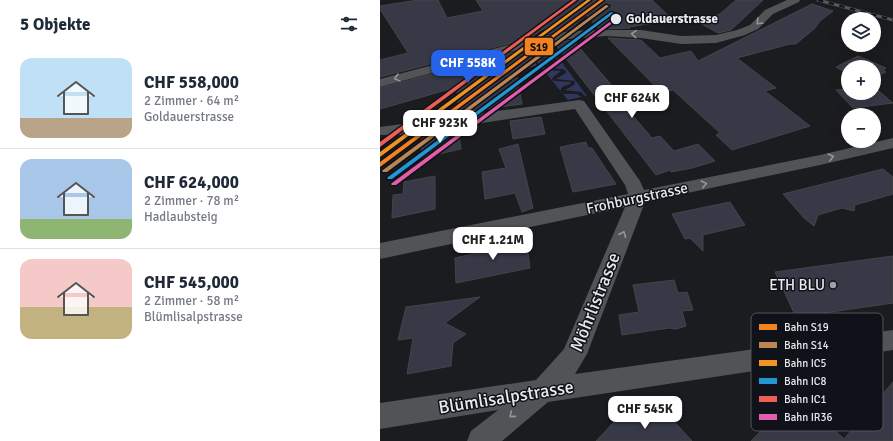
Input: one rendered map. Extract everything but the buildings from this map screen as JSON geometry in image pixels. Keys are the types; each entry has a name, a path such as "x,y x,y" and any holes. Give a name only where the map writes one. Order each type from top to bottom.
{"street":[{"path":"380,83 542,40 569,35 623,33 690,40 728,37 754,27 769,12 793,0"},
{"path":"384,131 402,130 579,104 634,185 638,198"},
{"name":"Frohburgstrasse","path":"380,251 820,160 893,143"},
{"name":"Möhrlistrasse","path":"481,441 542,390 576,354 579,341 638,198"},
{"name":"Blümlisalpstrasse","path":"883,341 893,340"},
{"name":"Blümlisalpstrasse","path":"380,416 542,390 751,360"}],"shaded area":[{"path":"548,44 587,96 581,92 565,90 574,85 575,81 556,79 566,73 563,69 548,68 558,62 557,59 539,57 550,51 549,49 546,47 530,49"},
{"path":"544,50 545,52 536,56 536,59 554,60 544,67 547,70 561,71 553,77 552,80 571,82 570,84 562,87 560,91 528,51"},
{"path":"562,92 564,94 577,94 581,97 568,100"}],"railway":[{"path":"818,0 893,20"}],"rail line":[{"name":"IC1","path":"380,145 575,0"},
{"name":"IC5","path":"380,155 589,0"},
{"name":"S19","path":"380,165 602,0"},
{"name":"S14","path":"385,171 607,6"},
{"name":"IC8","path":"390,178 612,13"},
{"name":"IR36","path":"394,184 616,19"}],"place":[{"name":"Goldauerstrasse","path":"616,19"},
{"name":"ETH BLU","path":"833,285"}]}
